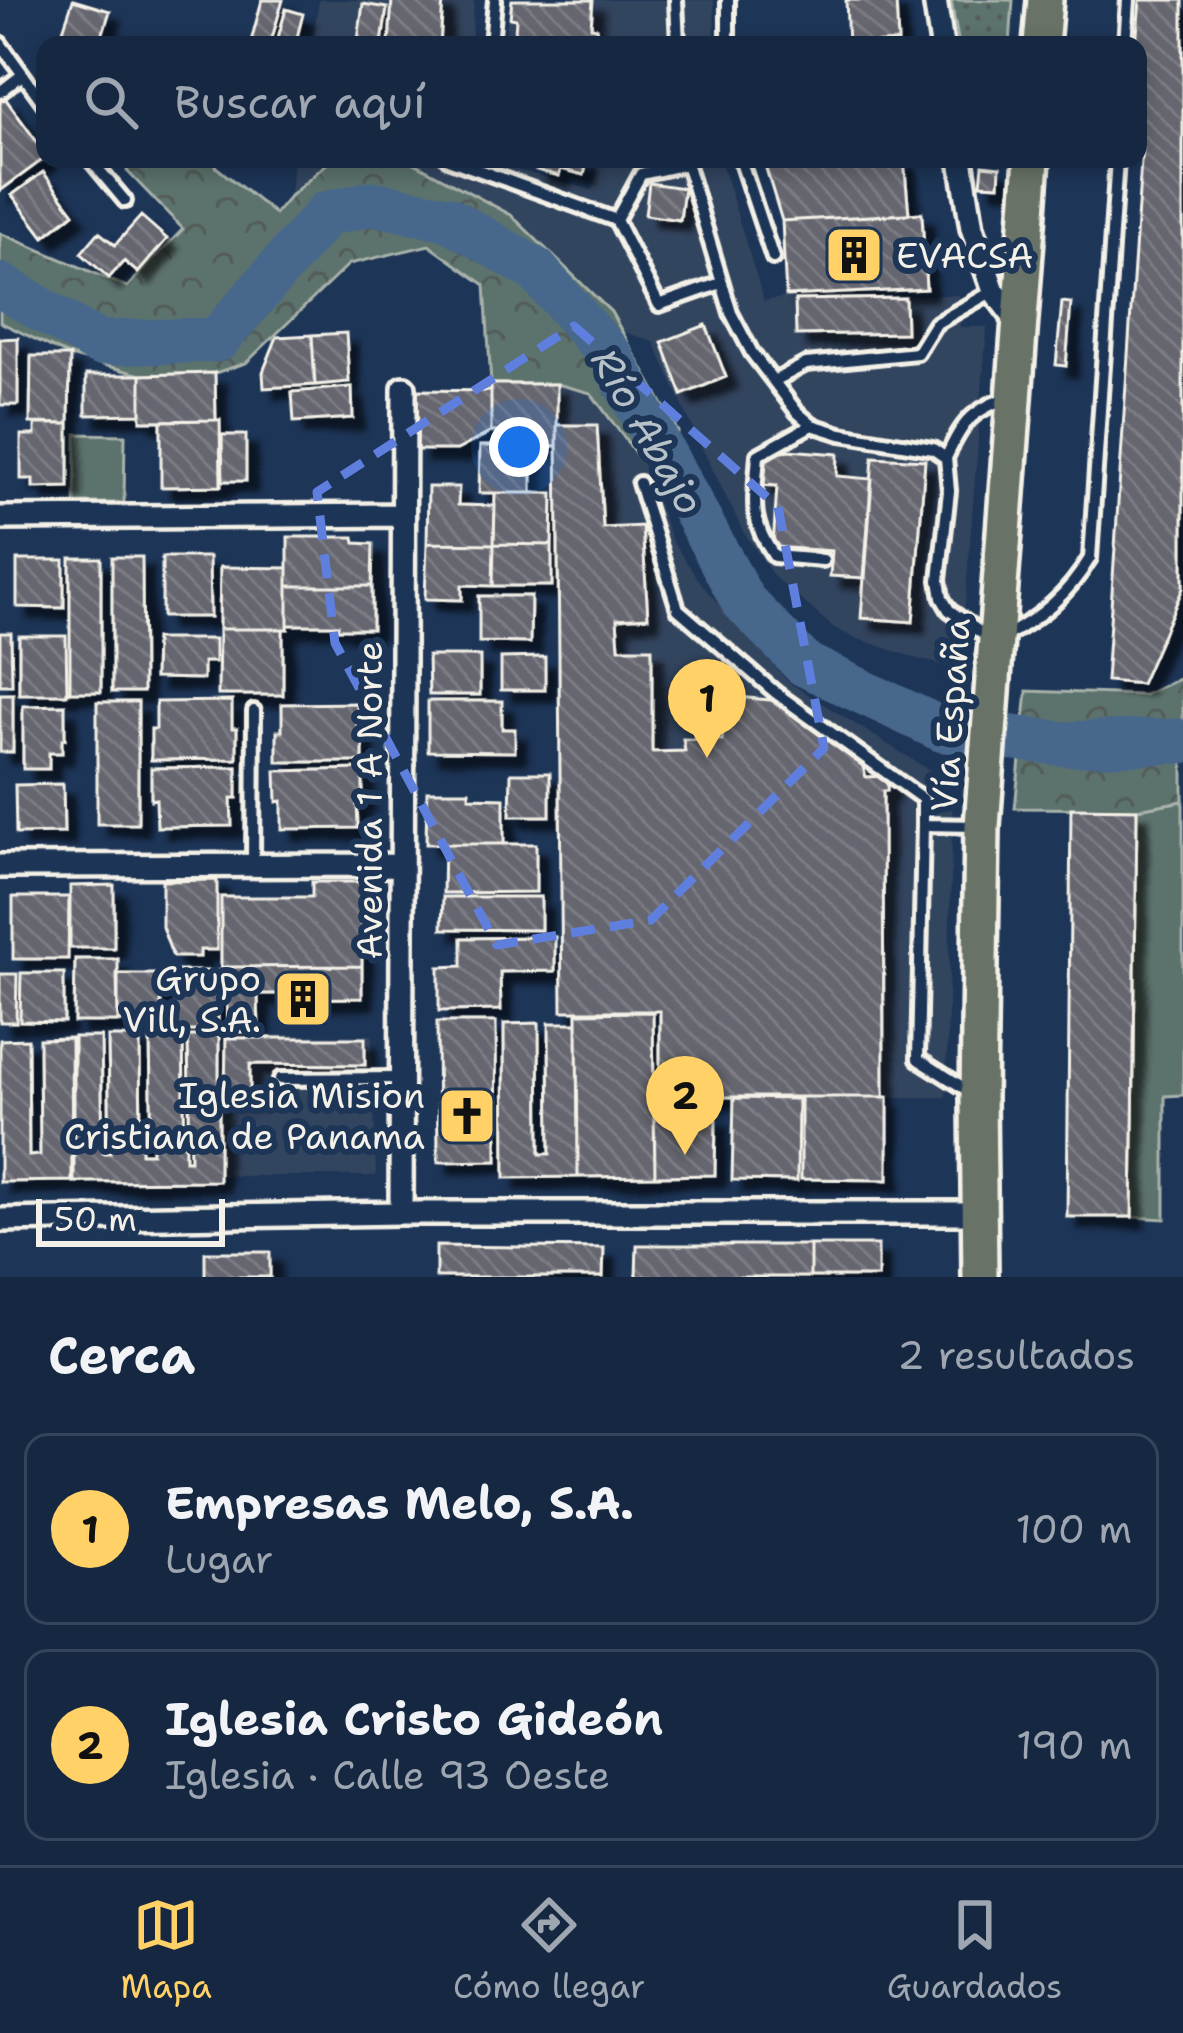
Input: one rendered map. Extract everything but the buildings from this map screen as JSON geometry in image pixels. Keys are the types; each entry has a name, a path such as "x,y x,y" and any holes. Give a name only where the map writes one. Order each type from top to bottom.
{"main road":[{"path":"1042,36 1045,0"},
{"name":"Vía España","path":"980,1277 982,826 1031,168"}],"street":[{"path":"935,0 941,36"},
{"path":"962,168 972,228 994,291 1019,324"},
{"name":"Avenida 1 A Norte","path":"401,1213 404,388"},
{"path":"0,518 403,515"},
{"path":"0,866 402,865"},
{"path":"0,1220 401,1213 980,1213"}],"lane":[{"path":"491,36 495,0"},
{"path":"676,0 678,36"},
{"path":"728,0 728,36"},
{"path":"1126,36 1128,0"},
{"path":"0,43 36,93"},
{"path":"0,92 22,75"},
{"path":"98,168 125,201"},
{"path":"473,168 616,220 659,304 721,283"},
{"path":"616,220 641,174 663,168"},
{"path":"687,168 730,313 752,353 796,412 812,425 841,434 933,449 946,458"},
{"path":"743,168 773,259"},
{"path":"1013,394 981,408 959,431 946,458 949,491 942,598 949,610 993,646 1075,584 1090,559 1116,168"},
{"path":"774,381 806,364 917,353 934,324 994,291"},
{"path":"812,425 758,455 754,518 774,556 824,560"},
{"path":"640,483 678,609 776,693 923,799 918,1059 978,1097"},
{"path":"253,866 254,711"},
{"path":"922,825 982,826"},
{"path":"280,1079 401,1078"}],"highlighted area":[{"path":"574,326 778,507 824,748 651,920 497,945 335,643 317,492"}],"shaded area":[{"path":"319,0 474,0 472,36 313,36"},
{"path":"510,0 714,0 715,36 505,36"},
{"path":"292,168 322,168 290,196"},
{"path":"424,168 510,168 592,190 598,168 723,168 764,301 958,295 960,327 987,327 960,669 850,636 774,577 743,531 654,342 622,331 611,312 511,215"},
{"path":"557,384 591,393 642,462 672,541 704,587 788,682 953,785 946,1097 660,1097 660,1011 562,1011"},
{"path":"221,1035 372,1035 376,1176 219,1176"}],"green space":[{"path":"951,0 1013,0 1011,36 957,36"},
{"path":"217,168 275,214 322,168 424,168 511,215 611,312 678,432 642,462 591,393 557,384 491,384 485,285 429,245 349,264 246,363 215,373 141,375 70,356 0,322 0,233 127,287 183,229 127,171"},
{"path":"76,434 125,435 124,503 75,503"},
{"path":"1183,677 1183,801 1137,809 1015,808 1027,691 1144,695"},
{"path":"1183,801 1183,1095 1165,1096 1165,1219 1132,1217 1137,809"}],"waterway":[{"name":"Río Abajo","path":"0,285 98,343 217,340 326,214 372,203 447,218 536,270 611,356 743,601 804,664 943,730 1067,744 1183,741"}],"place":[{"name":"EVACSA","path":"854,255"},
{"name":"Empresas Melo, S.A.","path":"707,758"},
{"name":"Grupo Vill, S.A.","path":"303,999"},
{"name":"Iglesia Mision Cristiana de Panama","path":"467,1116"},
{"name":"Iglesia Cristo Gideón","path":"685,1155"}]}
